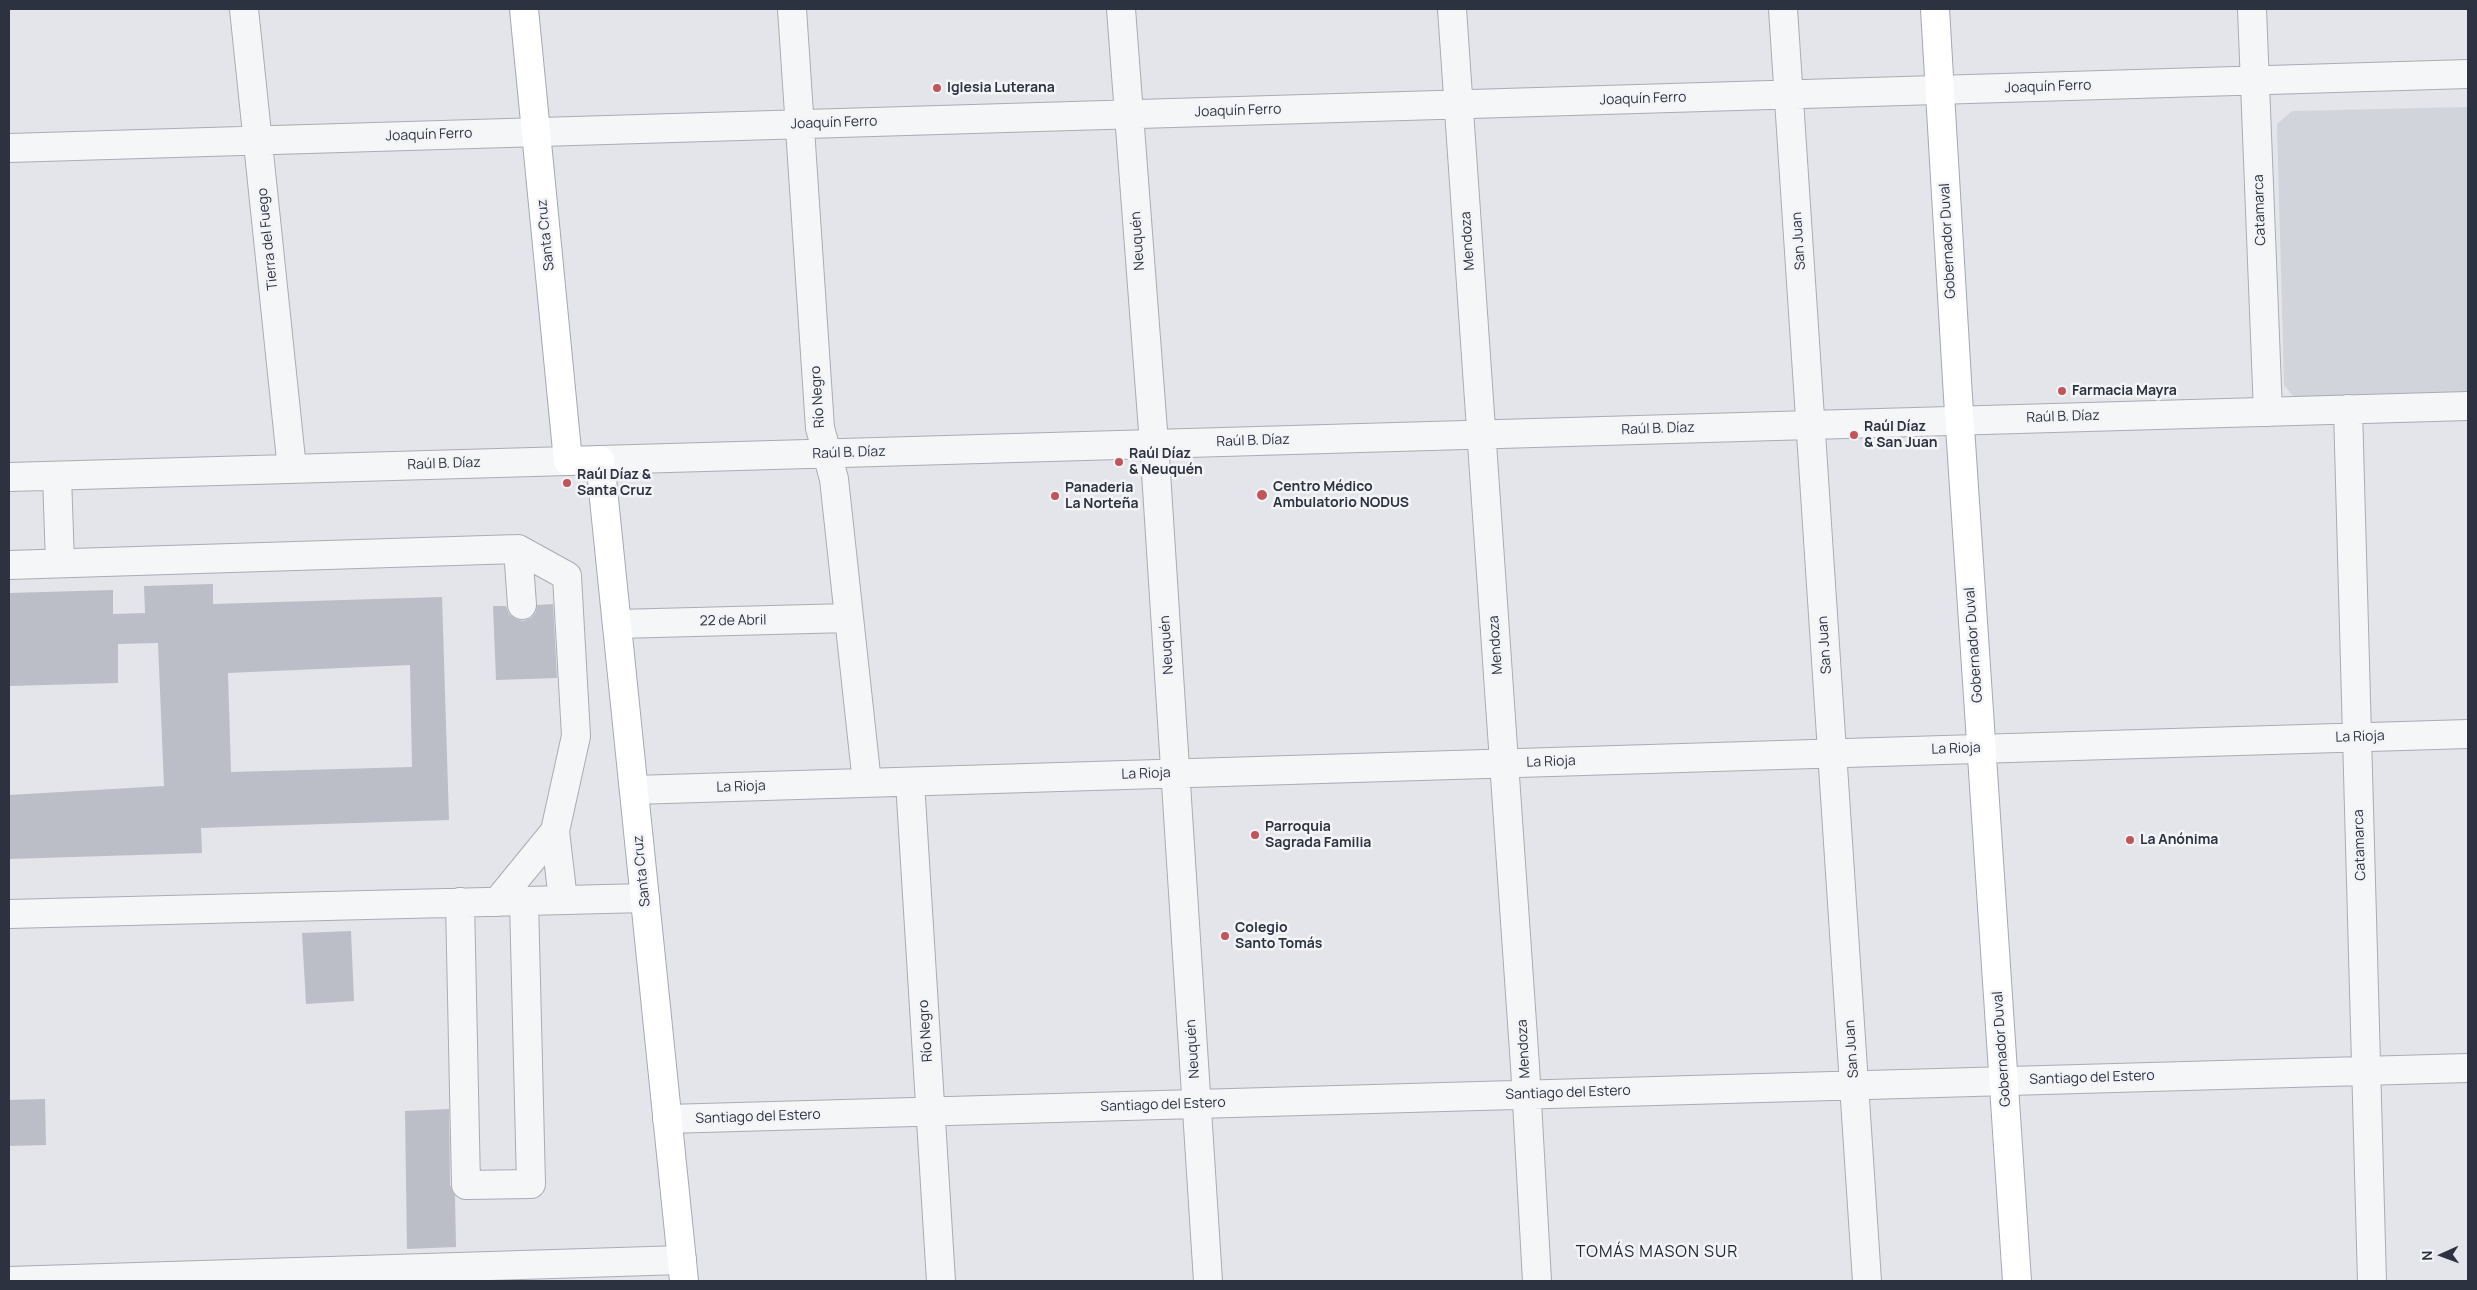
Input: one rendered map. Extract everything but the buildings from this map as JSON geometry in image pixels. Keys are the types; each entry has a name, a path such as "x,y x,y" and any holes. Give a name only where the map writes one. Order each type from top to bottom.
{"main road":[{"name":"Santa Cruz","path":"524,9 568,461"},
{"name":"Gobernador Duval","path":"1934,9 1959,420 2017,1281"},
{"name":"Santa Cruz","path":"600,460 683,1271"},
{"name":"Raúl B. Díaz","path":"568,461 600,460"}],"street":[{"name":"Tierra del Fuego","path":"244,9 292,469"},
{"name":"Río Negro","path":"792,9 820,428 834,479 867,783"},
{"name":"Neuquén","path":"1120,9 1154,444 1208,1281"},
{"name":"Mendoza","path":"1452,9 1504,763 1537,1281"},
{"name":"San Juan","path":"1783,9 1867,1281"},
{"name":"Catamarca","path":"2252,9 2268,412"},
{"name":"Joaquín Ferro","path":"9,148 2468,74"},
{"name":"Raúl B. Díaz","path":"600,460 2468,406"},
{"name":"Catamarca","path":"2348,409 2372,1281"},
{"name":"Raúl B. Díaz","path":"9,477 568,461"},
{"path":"57,476 60,563"},
{"path":"518,549 522,605"},
{"path":"9,565 518,549 568,576 576,736 554,831 563,900"},
{"name":"22 de Abril","path":"617,624 849,618"},
{"name":"La Rioja","path":"634,790 2468,734"},
{"name":"Río Negro","path":"910,782 941,1281"},
{"path":"497,902 554,831"},
{"path":"9,914 644,898"},
{"path":"460,902 466,1185 531,1184 524,901"},
{"name":"Santiago del Estero","path":"667,1120 2468,1068"},
{"path":"9,1281 683,1271"}],"shaded area":[{"path":"2468,107 2468,396 2297,401 2284,385 2277,124 2292,111"}],"place":[{"name":"Iglesia Luterana","path":"937,88"},
{"name":"Farmacia Mayra","path":"2062,391"},
{"name":"Raúl Díaz & San Juan","path":"1854,435"},
{"name":"Raúl Díaz & Neuquén","path":"1119,462"},
{"name":"Raúl Díaz & Santa Cruz","path":"567,483"},
{"name":"Centro Médico Ambulatorio NODUS","path":"1262,495"},
{"name":"Panaderia La Norteña","path":"1055,496"},
{"name":"Parroquia Sagrada Familia","path":"1255,835"},
{"name":"La Anónima","path":"2130,840"},
{"name":"Colegio Santo Tomás","path":"1225,936"}],"district":[{"name":"TOMÁS MASON SUR","path":"1657,1253"}]}
